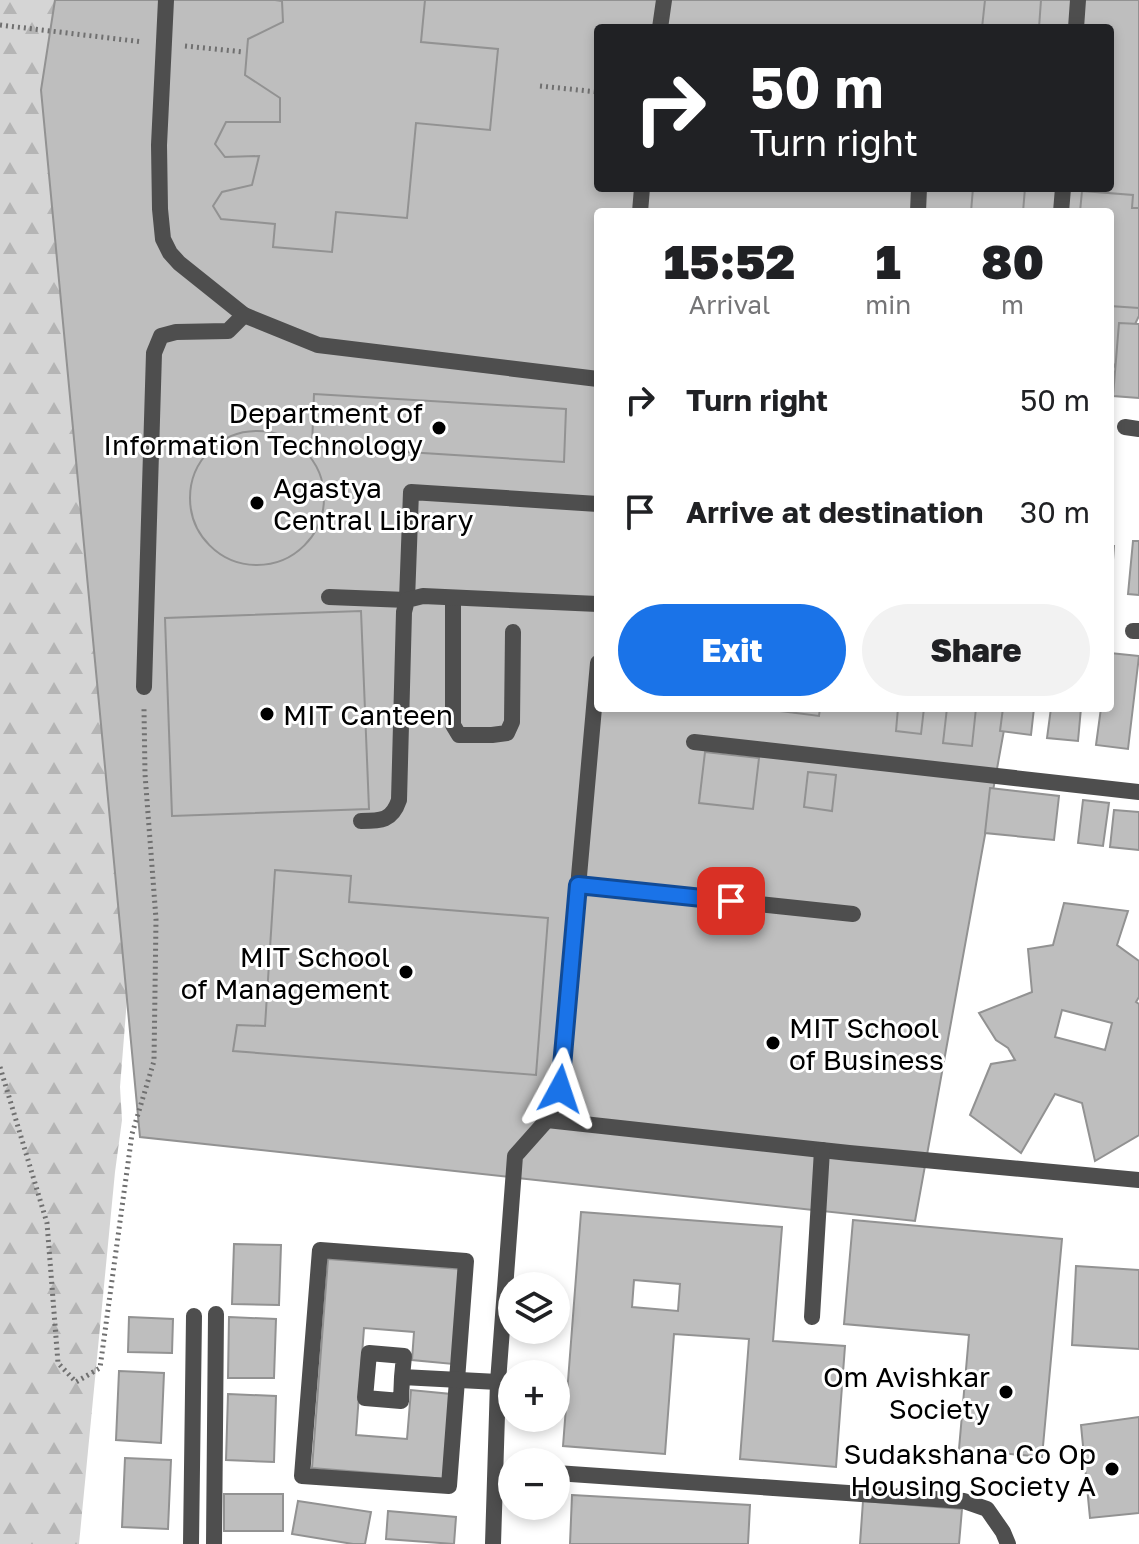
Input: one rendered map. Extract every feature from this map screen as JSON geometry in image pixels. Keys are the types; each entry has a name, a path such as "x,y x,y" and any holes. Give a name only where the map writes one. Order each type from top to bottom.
{"street":[{"path":"166,0 159,145 160,209 163,239 179,263 244,315 318,345 594,379"},
{"path":"661,24 664,0"},
{"path":"1076,24 1078,0"},
{"path":"144,687 154,353 161,336 176,332 228,331 244,315"},
{"path":"361,821 380,821 395,812 399,800 411,492 594,504"},
{"path":"329,597 407,600 423,596 594,604"},
{"path":"453,598 453,725 459,735 507,733 512,722 513,632"},
{"path":"500,1360 515,1156 547,1120 560,1089 594,707"},
{"path":"694,742 1139,792"},
{"path":"578,885 853,914"},
{"path":"547,1120 1139,1180"},
{"path":"812,1317 822,1150"},
{"path":"320,1250 466,1261 456,1379 449,1486 302,1476 320,1250"},
{"path":"214,1544 216,1314"},
{"path":"191,1544 194,1316"},
{"path":"402,1377 498,1382 493,1544"},
{"path":"570,1474 964,1501 987,1509 1008,1544"}],"path":[{"path":"0,25 244,52"},
{"path":"540,86 594,92"},
{"path":"0,1067 47,1223 58,1363 76,1382 100,1368 132,1134 154,1061 156,919 145,774 144,687"}],"green space":[{"path":"0,0 154,0 145,774 120,1087 122,1120 79,1544 0,1544"}],"building":[{"path":"55,0 1139,0 1139,316 1114,367 1114,208 594,208 594,712 1007,712 915,1221 140,1137 41,90"},
{"path":"275,0 425,0 421,42 498,49 490,130 416,123 407,218 336,212 332,252 273,247 275,224 221,219 213,206 222,192 252,185 259,156 225,157 215,144 226,122 280,122 280,98 245,75 248,39 283,22 282,1"},
{"path":"985,0 1041,0 1039,24 982,24"},
{"path":"973,192 1025,192 1023,208 971,208"},
{"path":"1082,192 1133,195 1132,208 1139,208 1139,308 1114,306 1114,208 1080,208"},
{"path":"1119,323 1139,324 1139,398 1114,396"},
{"name":"Department of Information Technology","path":"314,394 566,409 564,462 312,446"},
{"name":"Agastya Central Library","path":"257,431 283,436 304,451 319,472 324,498 319,524 304,545 283,560 257,565 231,560 210,545 195,524 190,498 195,472 210,451 231,436"},
{"path":"1133,541 1139,541 1139,595 1128,594"},
{"name":"MIT Canteen","path":"361,611 369,809 172,816 165,618"},
{"path":"1114,653 1139,656 1128,749 1096,745 1100,712 1114,712"},
{"path":"789,712 820,712 819,716"},
{"path":"898,712 924,712 921,734 896,731"},
{"path":"947,712 976,712 972,746 943,743"},
{"path":"1002,712 1034,712 1031,735 1000,731"},
{"path":"1050,712 1081,712 1078,741 1047,738"},
{"path":"705,752 759,758 753,809 699,803"},
{"path":"808,772 836,775 832,811 804,807"},
{"path":"990,788 1059,796 1054,840 985,833"},
{"path":"1083,800 1109,803 1103,846 1078,843"},
{"path":"1114,810 1139,812 1139,850 1110,847"},
{"name":"MIT School of Management","path":"275,870 351,876 349,902 548,918 536,1075 233,1051 237,1025 265,1026"},
{"path":"1064,903 1128,911 1117,945 1139,961 1139,997 1136,1002 1139,1004 1139,1135 1095,1161 1082,1103 1055,1094 1021,1153 970,1115 991,1064 1015,1060 1008,1048 996,1040 979,1013 1032,992 1028,949 1053,945","holes":["1062,1010 1112,1023 1105,1050 1055,1037"]},
{"path":"581,1212 782,1227 773,1341 845,1346 836,1467 740,1459 749,1339 674,1334 665,1454 563,1446 564,1432 570,1432 570,1360","holes":["634,1280 680,1284 678,1311 632,1307"]},
{"name":"Om Avishkar Society","path":"853,1220 1062,1239 1042,1457 959,1449 969,1335 844,1324"},
{"path":"234,1244 281,1245 279,1305 232,1304"},
{"path":"328,1259 461,1269 453,1364 412,1360 414,1332 364,1328 356,1435 407,1439 411,1390 451,1394 445,1479 312,1468"},
{"path":"1076,1266 1139,1270 1139,1349 1072,1345"},
{"path":"129,1317 173,1319 172,1353 128,1352"},
{"path":"229,1317 276,1319 274,1378 228,1378"},
{"path":"119,1371 164,1373 161,1443 116,1440"},
{"path":"228,1394 276,1396 274,1462 226,1460"},
{"name":"Sudakshana Co Op Housing Society A","path":"1139,1417 1139,1513 1090,1518 1081,1425"},
{"path":"125,1458 171,1460 168,1529 122,1527"},
{"path":"224,1494 283,1494 283,1531 224,1531"},
{"path":"572,1495 750,1505 748,1544 570,1544"},
{"path":"298,1501 371,1512 365,1544 292,1534"},
{"path":"863,1501 962,1509 959,1544 860,1544"},
{"path":"388,1511 456,1517 454,1544 386,1539"}],"place":[{"name":"Department of Information Technology","path":"439,428"},
{"name":"Agastya Central Library","path":"257,503"},
{"name":"MIT Canteen","path":"267,714"},
{"name":"MIT School of Management","path":"406,972"},
{"name":"MIT School of Business","path":"773,1043"},
{"name":"Om Avishkar Society","path":"1006,1392"},
{"name":"Sudakshana Co Op Housing Society A","path":"1112,1469"}],"route":[{"path":"560,1089 578,885 731,901"}]}
